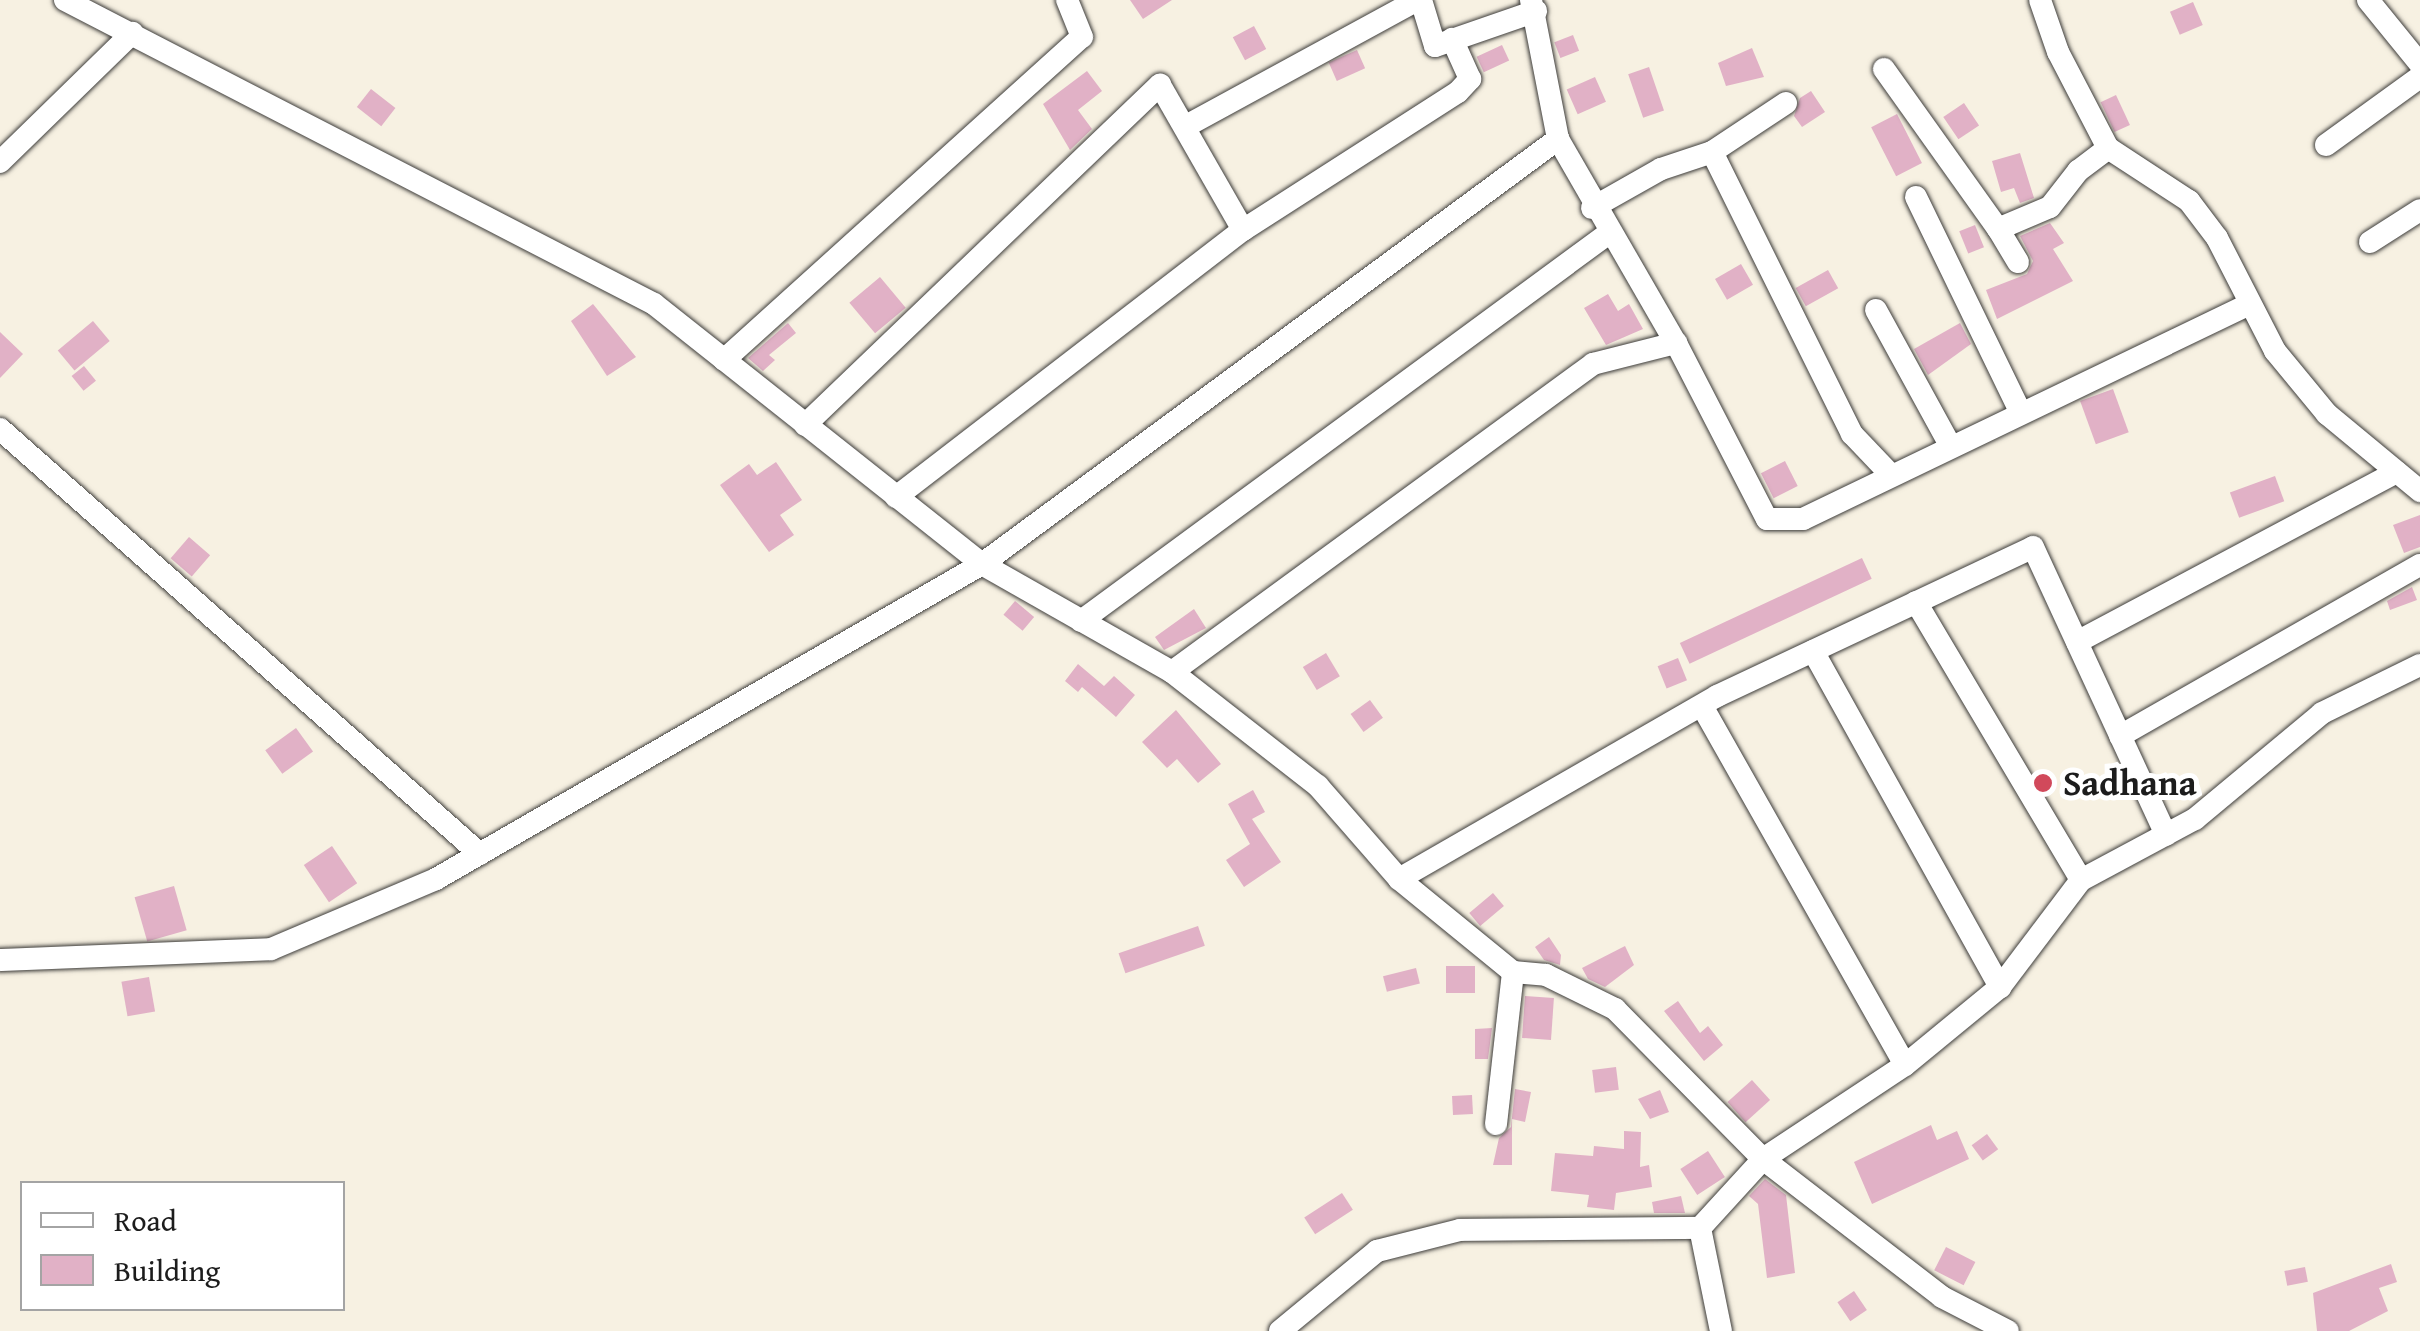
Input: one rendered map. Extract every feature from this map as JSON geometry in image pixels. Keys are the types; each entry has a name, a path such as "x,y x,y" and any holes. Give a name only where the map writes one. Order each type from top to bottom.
{"street":[{"path":"64,0 622,284 982,564 1172,672 1318,786 1398,879 1514,972 1546,975 1615,1010 1762,1159 1942,1297 2008,1331"},
{"path":"724,360 1082,37 1067,0"},
{"path":"1188,124 1419,0 1436,46 1533,6 1558,139 1592,208 1676,343 1767,519 1803,519 2020,411 2250,304"},
{"path":"2040,0 2058,52 2108,148 2189,201 2217,238 2275,350 2327,414 2420,491"},
{"path":"2368,0 2420,64"},
{"path":"0,162 132,33"},
{"path":"896,497 1242,230 1458,92 1470,79 1452,39"},
{"path":"1884,69 2018,262"},
{"path":"2326,145 2420,78"},
{"path":"805,424 1160,85 1188,124 1242,230"},
{"path":"1592,208 1661,169 1712,152 1786,103"},
{"path":"0,960 271,949 480,854 982,564 1558,139"},
{"path":"1998,229 2050,207 2078,172 2108,148"},
{"path":"1712,152 1852,434 1890,475"},
{"path":"1916,197 2020,411"},
{"path":"2370,242 2420,210"},
{"path":"1081,621 1609,234"},
{"path":"1876,310 1950,445"},
{"path":"1172,672 1594,364 1676,343"},
{"path":"0,429 480,854"},
{"path":"2077,642 2397,472"},
{"path":"1398,879 1702,706 2033,547 2166,835"},
{"path":"2120,736 2420,565"},
{"path":"1916,602 2081,880"},
{"path":"1814,651 2000,987"},
{"path":"1280,1331 1378,1251 1460,1230 1700,1228 1762,1159 1905,1065 2000,987 2081,880 2195,819 2322,713 2420,665"},
{"path":"1702,706 1905,1065"},
{"path":"1496,1124 1514,972"},
{"path":"1700,1228 1721,1331"}],"building":[{"path":"1130,0 1172,0 1143,19"},
{"path":"2193,2 2203,25 2180,35 2170,12"},
{"path":"1254,26 1266,49 1245,60 1233,37"},
{"path":"1573,35 1579,51 1560,58 1554,42"},
{"path":"1502,45 1509,60 1484,72 1477,57"},
{"path":"1752,48 1764,77 1726,86 1718,63"},
{"path":"1357,50 1365,68 1337,81 1329,63"},
{"path":"1649,67 1664,110 1643,118 1628,74"},
{"path":"1087,71 1102,91 1078,110 1092,129 1070,150 1043,104"},
{"path":"1595,77 1606,102 1578,114 1567,90"},
{"path":"371,89 395,108 381,126 357,107"},
{"path":"1811,91 1825,112 1802,127 1794,116 1800,98"},
{"path":"2116,95 2130,125 2115,132 2101,102"},
{"path":"1964,103 1979,125 1958,139 1943,117"},
{"path":"1897,114 1922,163 1896,176 1871,127"},
{"path":"2020,153 2034,198 2020,203 2014,188 2001,192 1992,161"},
{"path":"2050,223 2064,243 2053,249 2073,281 1997,319 1986,290 2027,274 2033,261 2020,236"},
{"path":"1975,225 1984,247 1968,254 1959,231"},
{"path":"1741,264 1753,285 1727,300 1715,279"},
{"path":"1828,270 1838,288 1806,306 1796,288"},
{"path":"880,277 906,308 875,333 849,303"},
{"path":"1608,294 1618,311 1629,304 1643,329 1606,345 1584,308"},
{"path":"593,304 636,357 607,376 571,321"},
{"path":"93,321 110,341 74,370 58,351"},
{"path":"788,323 796,333 769,355 775,360 763,371 748,358"},
{"path":"1960,323 1971,344 1928,375 1914,349"},
{"path":"0,332 23,354 0,378"},
{"path":"84,366 96,381 84,391 72,376"},
{"path":"2113,389 2129,432 2096,444 2080,401"},
{"path":"1785,461 1798,486 1774,498 1761,473"},
{"path":"776,462 802,500 780,515 794,535 769,552 720,485 749,464 757,475"},
{"path":"2275,476 2284,501 2239,518 2230,492"},
{"path":"2420,515 2420,547 2404,553 2393,525"},
{"path":"189,537 210,555 192,577 171,558"},
{"path":"1862,558 1872,579 1690,664 1680,643"},
{"path":"2412,587 2417,600 2390,610 2387,601"},
{"path":"1015,601 1034,617 1023,631 1003,615"},
{"path":"1194,609 1206,628 1164,650 1155,637"},
{"path":"1326,653 1340,676 1317,690 1303,667"},
{"path":"1678,658 1687,680 1667,688 1658,666"},
{"path":"1078,664 1104,686 1114,676 1135,695 1116,717 1082,687 1078,692 1065,681"},
{"path":"1370,700 1383,718 1364,732 1351,714"},
{"path":"1176,710 1221,764 1198,783 1177,759 1167,768 1142,742"},
{"path":"296,728 313,751 282,774 265,750"},
{"path":"1253,790 1265,812 1252,819 1281,862 1244,887 1226,860 1250,844 1228,804"},
{"path":"332,846 357,883 329,902 304,865"},
{"path":"174,886 187,930 147,942 135,897"},
{"path":"1493,893 1504,906 1480,926 1469,913"},
{"path":"1198,926 1205,946 1125,973 1119,953"},
{"path":"1549,937 1561,955 1560,965 1544,960 1535,947"},
{"path":"1625,946 1634,965 1605,987 1588,979 1582,968"},
{"path":"1446,966 1475,966 1475,993 1446,993"},
{"path":"1416,968 1420,984 1387,992 1383,976"},
{"path":"149,977 155,1011 128,1016 121,982"},
{"path":"1525,996 1554,998 1551,1040 1522,1038"},
{"path":"1678,1001 1700,1033 1708,1026 1723,1045 1704,1061 1664,1011"},
{"path":"1492,1028 1488,1059 1475,1059 1475,1029"},
{"path":"1616,1067 1619,1090 1595,1093 1592,1070"},
{"path":"1752,1080 1770,1100 1746,1122 1727,1102"},
{"path":"1515,1089 1531,1092 1525,1122 1512,1119 1512,1165 1493,1165 1499,1138 1511,1127"},
{"path":"1660,1090 1669,1112 1650,1119 1638,1099"},
{"path":"1472,1095 1473,1114 1453,1115 1452,1096"},
{"path":"1931,1125 1937,1140 1957,1131 1969,1159 1872,1204 1854,1162"},
{"path":"1624,1131 1641,1132 1640,1167 1649,1165 1652,1187 1616,1193 1614,1210 1587,1207 1589,1195 1551,1191 1555,1153 1593,1156 1594,1146 1624,1149"},
{"path":"1987,1134 1998,1149 1983,1161 1972,1145"},
{"path":"1708,1151 1725,1177 1697,1195 1680,1169"},
{"path":"1765,1179 1786,1195 1795,1273 1767,1278 1758,1204 1749,1196"},
{"path":"1342,1193 1353,1210 1315,1234 1304,1218"},
{"path":"1681,1196 1685,1213 1654,1213 1652,1202"},
{"path":"1946,1247 1975,1262 1964,1285 1934,1270"},
{"path":"2391,1264 2397,1282 2379,1288 2388,1311 2349,1331 2317,1331 2313,1293"},
{"path":"2305,1267 2308,1282 2287,1286 2284,1271"},
{"path":"1854,1291 1867,1310 1850,1321 1837,1302"}],"place":[{"name":"Sadhana","path":"2043,783"}]}
